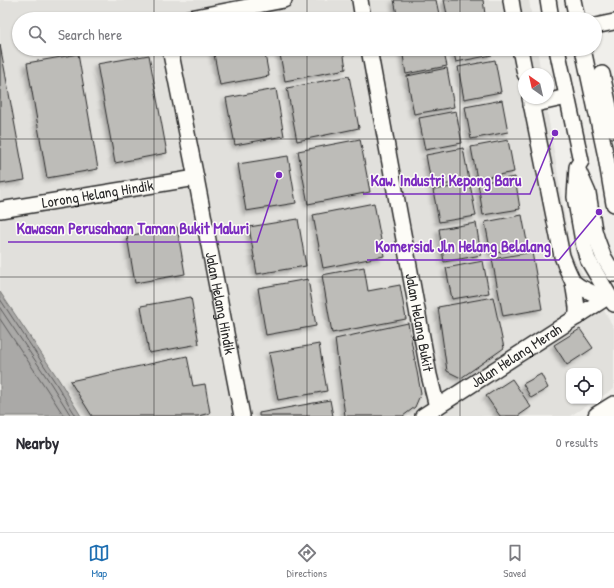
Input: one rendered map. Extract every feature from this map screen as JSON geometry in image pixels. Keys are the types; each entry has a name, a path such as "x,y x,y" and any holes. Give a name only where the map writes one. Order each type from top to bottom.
{"main road":[{"path":"598,416 614,406"}],"street":[{"path":"221,12 284,0"},
{"path":"360,0 362,12"},
{"path":"511,0 513,12"},
{"path":"548,0 550,12"},
{"path":"573,0 576,12"},
{"path":"602,25 614,22"},
{"name":"Jalan Helang Hindik","path":"171,56 242,416"},
{"name":"Jalan Helang Bukit","path":"370,56 429,375 437,407"},
{"path":"521,56 524,68"},
{"path":"559,56 579,164 588,193 594,230 603,256 614,274"},
{"path":"588,56 602,74 614,130"},
{"path":"602,74 606,157 614,204"},
{"path":"554,98 567,97"},
{"path":"531,104 562,256 574,282 577,317"},
{"path":"579,164 606,157"},
{"path":"579,164 575,197 584,247 588,260 609,300"},
{"name":"Lorong Helang Hindik","path":"0,210 196,178"},
{"path":"574,282 580,287 609,300"},
{"name":"Jalan Helang Merah","path":"423,416 577,317 609,300"}],"shaded area":[{"path":"0,0 529,0 531,12 12,12 12,56 538,56 540,68 518,68 518,104 546,104 571,253 614,328 614,389 602,396 602,368 566,368 566,404 589,404 570,416 0,416"}],"water":[{"path":"0,292 59,380 81,416 0,416"}],"building":[{"path":"394,0 436,0 439,12 397,12"},
{"path":"444,0 483,0 485,12 447,12"},
{"path":"0,45 25,180 0,184"},
{"path":"67,56 78,56 98,169 47,178 27,63"},
{"path":"149,56 167,153 115,163 97,64"},
{"path":"214,56 265,56 269,76 220,85"},
{"path":"280,56 344,56 346,69 285,81"},
{"path":"403,56 445,56 447,66 406,74"},
{"path":"455,56 487,56 456,62"},
{"path":"495,60 501,92 464,99 458,67"},
{"path":"447,68 454,107 414,114 407,76"},
{"path":"349,76 359,128 297,141 287,88"},
{"path":"276,89 284,136 235,145 226,98"},
{"path":"502,100 508,132 471,139 465,107"},
{"path":"456,111 462,143 425,150 419,118"},
{"path":"360,139 370,192 308,204 298,151"},
{"path":"508,140 514,172 477,179 471,147"},
{"path":"463,148 469,180 432,187 426,155"},
{"path":"288,156 296,203 246,211 238,164"},
{"path":"515,177 520,209 483,215 478,183"},
{"path":"470,184 476,216 439,222 433,190"},
{"path":"374,203 384,256 323,268 313,215"},
{"path":"522,215 528,247 491,254 485,222"},
{"path":"298,219 306,266 257,274 249,227"},
{"path":"476,223 481,255 444,262 439,229"},
{"path":"177,227 185,274 135,283 127,236"},
{"path":"532,252 542,309 503,316 492,259"},
{"path":"483,261 489,293 452,299 446,268"},
{"path":"364,267 368,291 400,285 406,319 332,333 322,275"},
{"path":"308,279 316,326 266,335 258,288"},
{"path":"191,297 199,344 149,353 141,306"},
{"path":"493,297 504,348 461,378 447,371 438,307"},
{"path":"408,323 421,393 415,407 403,416 345,416 335,339"},
{"path":"580,329 593,348 567,365 554,345"},
{"path":"319,344 327,391 278,400 269,353"},
{"path":"187,356 193,386 205,384 210,413 198,416 92,416 70,381"},
{"path":"541,374 548,388 531,398 523,384"},
{"path":"512,379 531,407 518,416 500,416 486,396"},
{"path":"330,400 333,416 259,416 259,413"}],"place":[{"name":"Kaw. Industri Kepong Baru","path":"555,133"},
{"name":"Kawasan Perusahaan Taman Bukit Maluri","path":"279,175"},
{"name":"Komersial Jln Helang Belalang","path":"599,212"}]}
